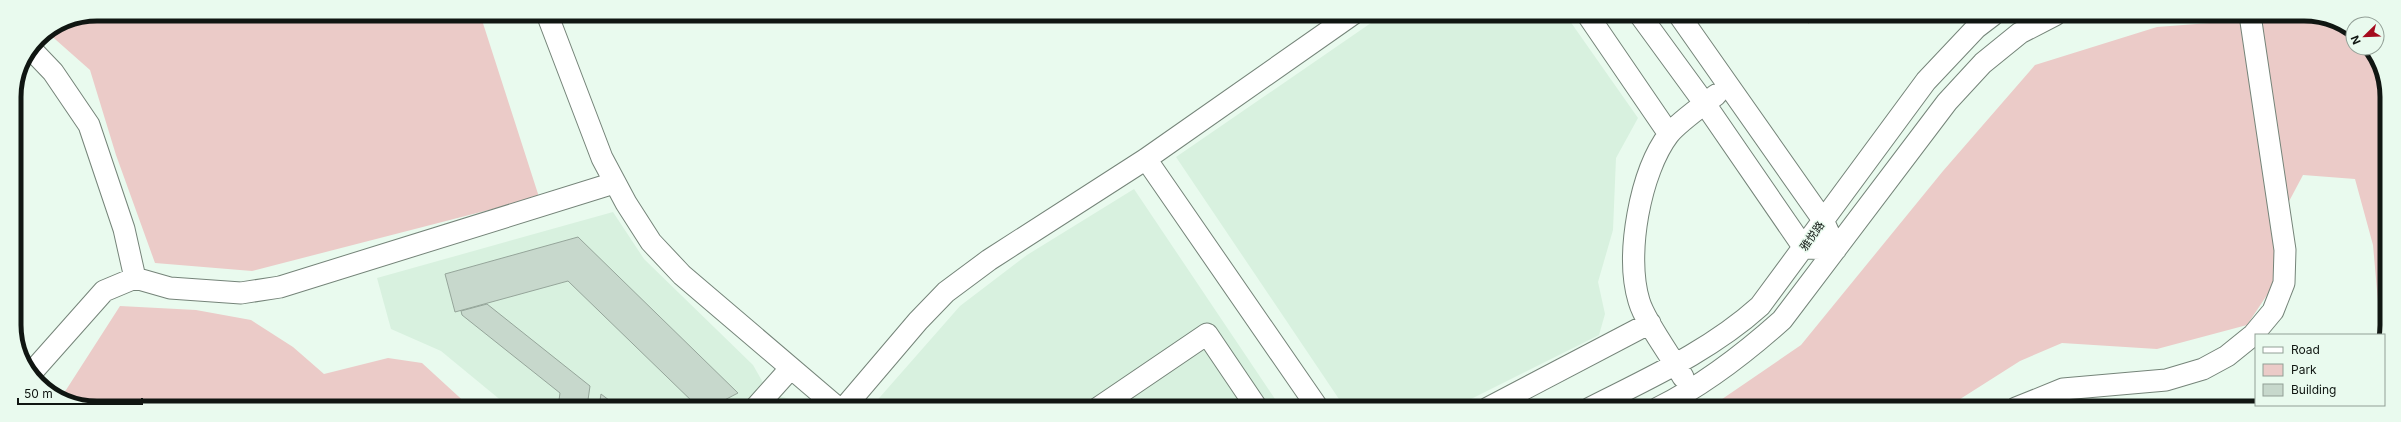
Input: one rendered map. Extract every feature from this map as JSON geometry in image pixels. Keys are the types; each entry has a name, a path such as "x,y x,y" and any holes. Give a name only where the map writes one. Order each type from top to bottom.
{"street":[{"path":"550,21 602,158 614,183 651,242 682,275 790,369 829,401"},
{"path":"850,401 918,321 946,292 989,260 1146,159 1343,21"},
{"path":"1592,21 1670,134"},
{"path":"1645,21 1705,104 1804,248 1836,249"},
{"path":"1684,21 1823,220 1836,249"},
{"name":"雅悦路","path":"1604,401 1676,365 1737,327 1760,306 1926,81 1976,28 1985,21"},
{"path":"1670,401 1738,358 1782,320 1947,102 1984,63 2020,33 2043,21"},
{"path":"2033,401 2063,389 2166,380 2203,369 2227,356 2253,335 2273,311 2284,283 2285,250 2251,21"},
{"path":"36,53 53,72 89,125 124,229 135,278"},
{"path":"1691,389 1650,323 1639,301 1635,272 1635,244 1639,206 1649,170 1670,134 1729,85"},
{"path":"1146,159 1313,401"},
{"path":"35,368 104,291 135,278 170,288 233,292 280,287 614,183"},
{"path":"1501,401 1650,323"},
{"path":"1108,401 1207,334 1252,401"},
{"path":"762,401 790,369"}],"shaded area":[{"path":"1374,21 1570,21 1638,118 1616,158 1613,230 1598,282 1605,314 1599,335 1467,401 1340,401 1176,157"},
{"path":"1134,189 1276,401 877,401 960,306 1027,255"},
{"path":"613,212 644,259 753,365 769,393 794,401 502,401 441,351 391,329 377,278"}],"green space":[{"path":"92,21 482,21 539,197 252,271 155,263 116,155 90,70 52,36 63,29 73,25"},
{"path":"2236,21 2304,21 2328,25 2345,33 2345,56 2368,56 2372,63 2379,82 2380,324 2373,245 2355,179 2303,175 2279,220 2277,280 2247,325 2157,349 2062,343 2020,361 1957,401 1719,401 1801,345 1943,171 2035,65 2157,27"},
{"path":"120,306 196,310 251,320 293,347 324,374 388,358 422,363 463,401 97,401 82,400 73,397 63,393"}],"building":[{"path":"578,237 738,393 723,401 692,401 568,281 455,312 445,274"},
{"path":"487,304 590,386 588,401 559,401 560,393 462,315 461,311"},
{"path":"601,394 610,401 600,401"}]}
